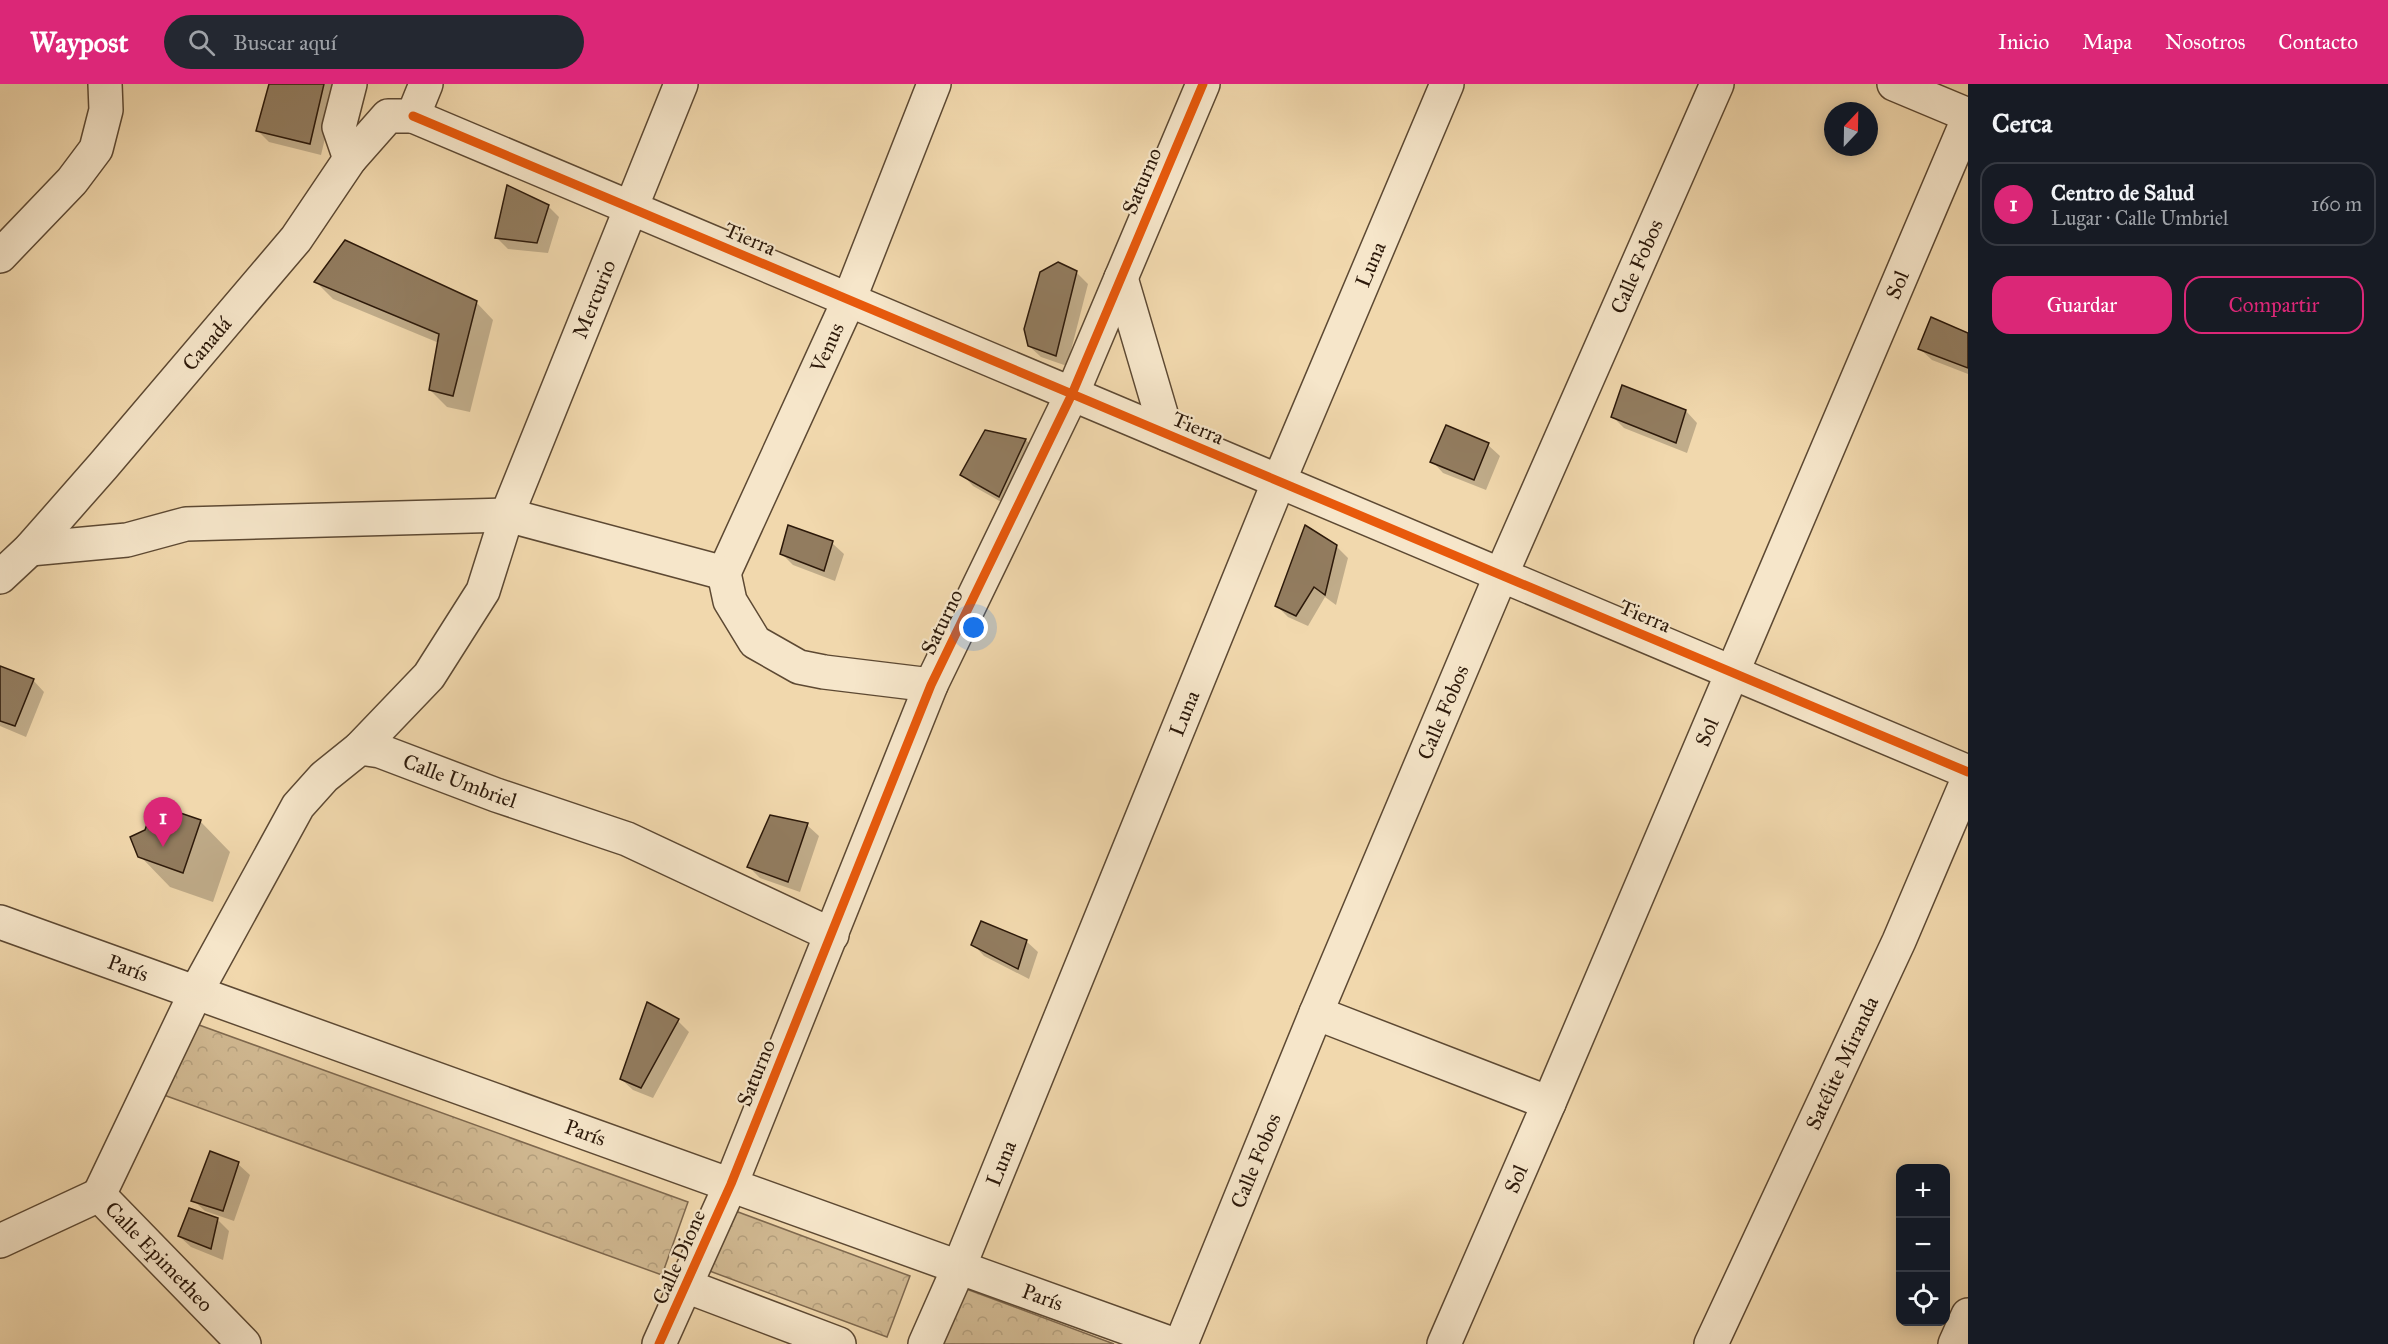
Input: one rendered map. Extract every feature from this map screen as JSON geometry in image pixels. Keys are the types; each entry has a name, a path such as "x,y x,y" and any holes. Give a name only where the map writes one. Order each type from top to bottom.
{"street":[{"path":"350,84 339,127 350,159"},
{"path":"413,116 426,84"},
{"name":"Mercurio","path":"360,748 429,676 483,591 507,515 681,84"},
{"name":"Venus","path":"724,573 849,300 934,84"},
{"name":"Saturno","path":"731,1184 931,686 1072,394 1203,84"},
{"name":"Luna","path":"925,1344 959,1267 1279,481 1447,84"},
{"name":"Calle Fobos","path":"1181,1344 1316,1013 1501,576 1717,84"},
{"path":"1894,84 1968,117"},
{"path":"0,256 72,181 96,148 105,97"},
{"name":"Canadá","path":"0,577 30,549 296,239 350,159 388,116 413,116"},
{"name":"Tierra","path":"413,116 1968,772"},
{"name":"Sol","path":"1443,1344 1549,1102 1968,117"},
{"path":"1121,278 1167,434"},
{"path":"30,549 127,540 186,524 507,515 724,573 730,601 755,642 799,667 931,686"},
{"path":"0,1242 99,1195 196,992 298,806 324,777 353,751 360,748"},
{"name":"Calle Umbriel","path":"360,748 380,751 496,795 627,839 832,935"},
{"name":"Satélite Miranda","path":"1712,1344 1899,941 1968,779"},
{"name":"París","path":"0,922 1172,1344"},
{"path":"1316,1013 1549,1102"},
{"name":"Calle Dione","path":"659,1344 731,1184"},
{"name":"Calle Epimetheo","path":"99,1195 244,1344"},
{"path":"686,1286 839,1344"},
{"path":"1955,1344 1968,1315"}],"green space":[{"path":"188,1021 688,1202 662,1275 161,1094"},
{"path":"730,1209 910,1276 887,1337 707,1270"},
{"path":"961,1287 1114,1344 939,1344"}],"building":[{"path":"269,84 324,84 310,144 256,131"},
{"path":"507,185 549,205 537,243 495,238"},
{"path":"345,240 477,301 453,396 429,390 439,334 314,282"},
{"path":"1058,262 1077,271 1056,356 1028,346 1024,329 1040,272"},
{"path":"1931,317 1968,333 1968,368 1918,349"},
{"path":"1622,385 1686,410 1676,443 1611,417"},
{"path":"1446,425 1489,443 1474,480 1430,462"},
{"path":"985,430 1026,439 999,497 960,475"},
{"path":"788,525 833,541 824,571 780,554"},
{"path":"1305,525 1337,545 1325,595 1314,587 1296,616 1275,606"},
{"path":"0,666 34,679 15,726 0,721"},
{"path":"154,804 201,820 183,873 138,857 130,837 145,830"},
{"path":"770,815 808,823 788,882 747,867"},
{"path":"981,921 1027,940 1018,969 971,945"},
{"path":"647,1002 679,1019 641,1088 620,1079"},
{"path":"210,1151 239,1162 223,1211 191,1201"},
{"path":"189,1208 218,1218 211,1249 178,1236"}],"cycle path":[{"path":"659,1344 731,1184 931,685 1072,394 1203,84"},
{"path":"413,116 1968,772"}],"place":[{"name":"Centro de Salud","path":"163,847"}]}
